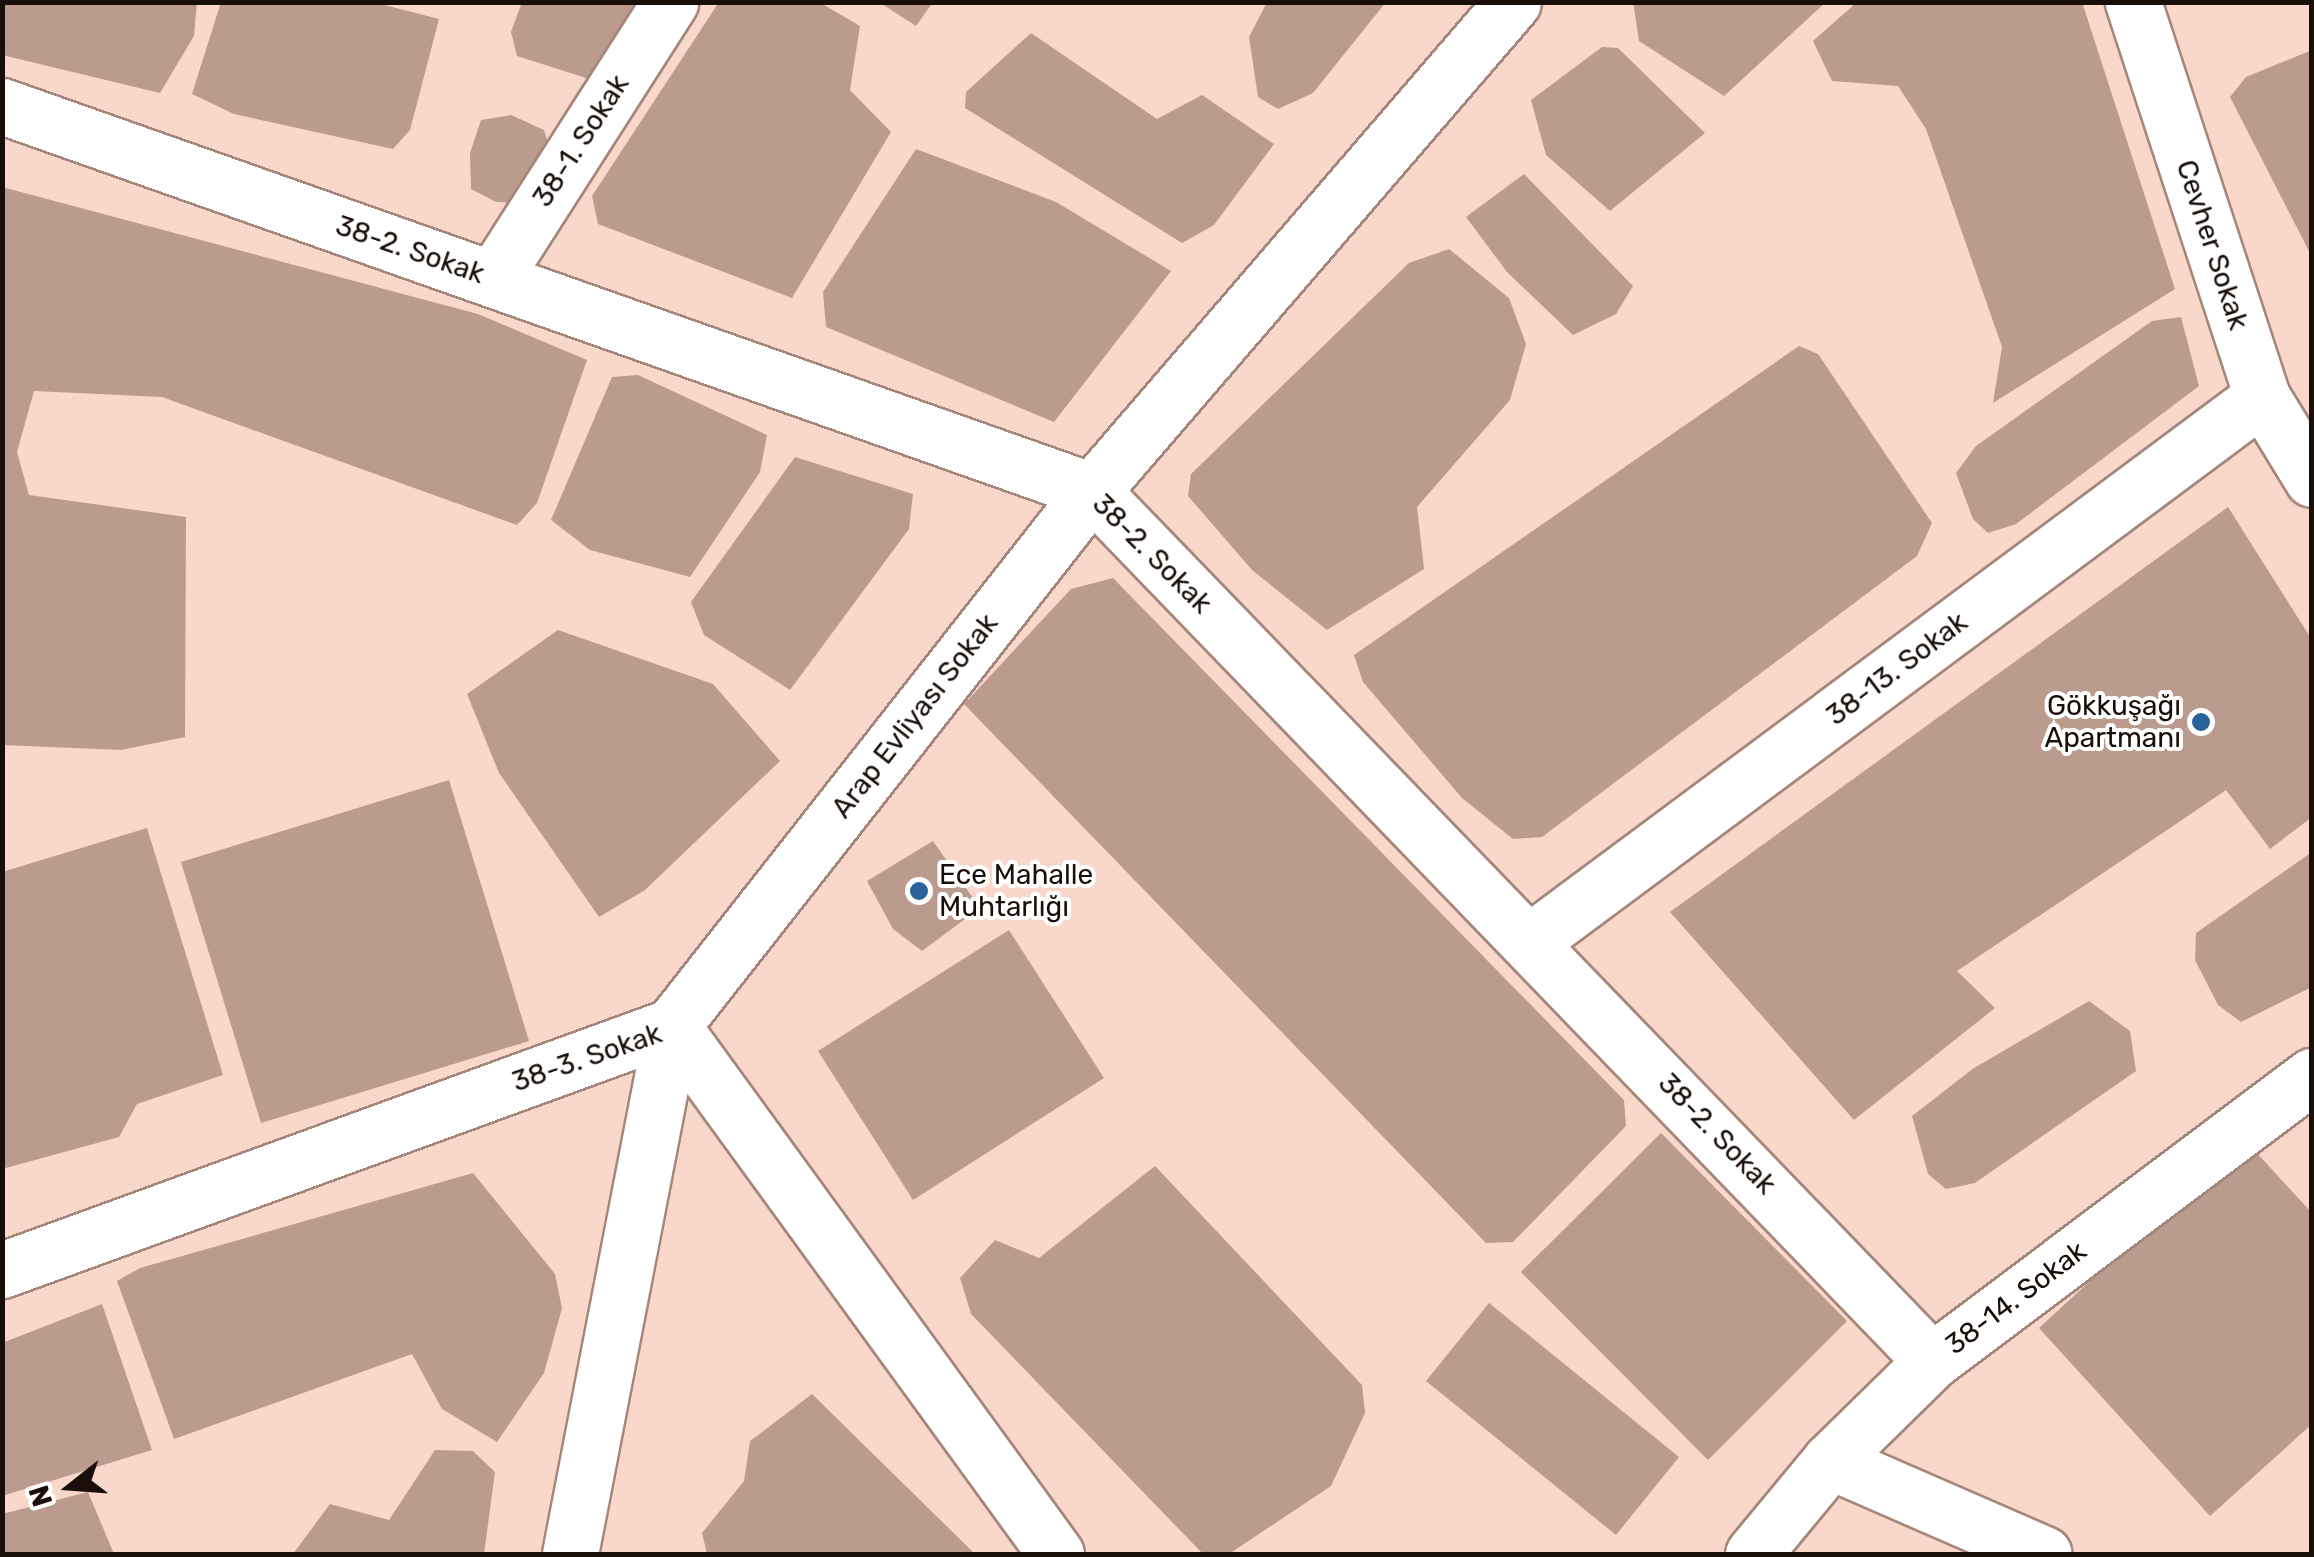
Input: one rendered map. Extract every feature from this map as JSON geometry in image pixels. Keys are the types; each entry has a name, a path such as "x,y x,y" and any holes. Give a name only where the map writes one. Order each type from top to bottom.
{"street":[{"name":"38-1. Sokak","path":"493,279 670,2"},
{"name":"Arap Evliyası Sokak","path":"570,1554 672,1026 1092,491 1513,2"},
{"name":"Cevher Sokak","path":"2133,2 2262,397 2312,479"},
{"name":"38-2. Sokak","path":"2,106 1092,491 1532,940 1932,1361"},
{"name":"38-13. Sokak","path":"1532,940 2262,397"},
{"name":"38-3. Sokak","path":"2,1270 672,1026 1056,1554"},
{"name":"38-14. Sokak","path":"1754,1554 1830,1461 1932,1361 2312,1076"},
{"path":"1830,1461 2044,1554"}],"building":[{"path":"2,2 197,2 194,36 160,93 2,55"},
{"path":"221,2 373,2 439,19 410,130 393,149 234,114 192,94"},
{"path":"522,2 640,2 605,84 517,56 511,32"},
{"path":"719,2 819,2 860,26 850,90 891,132 792,298 598,224 592,196"},
{"path":"879,2 933,2 916,26"},
{"path":"1267,2 1386,2 1313,93 1278,109 1258,97 1249,37"},
{"path":"1633,2 1826,2 1724,96 1639,41"},
{"path":"1857,2 2082,2 2175,289 1993,403 2002,347 1926,129 1898,86 1832,81 1813,41"},
{"path":"1031,33 1157,119 1202,95 1274,144 1214,225 1182,243 965,108 966,92"},
{"path":"1602,47 1618,48 1705,133 1610,211 1546,155 1531,100"},
{"path":"2312,50 2312,257 2230,97 2246,77"},
{"path":"511,115 544,130 551,154 533,203 496,202 471,189 470,153 481,120"},
{"path":"916,149 1056,202 1171,271 1054,422 826,327 823,292"},
{"path":"1524,174 1633,286 1616,314 1573,335 1507,272 1466,217"},
{"path":"2,187 478,314 587,360 537,503 517,525 162,397 34,391 17,452 29,495 186,517 185,737 121,750 2,745"},
{"path":"1449,249 1509,298 1526,344 1510,400 1417,507 1424,569 1327,630 1252,570 1188,496 1191,474 1409,263"},
{"path":"2181,317 2199,386 2016,524 1988,533 1973,519 1956,473 1976,446 2152,321"},
{"path":"1799,346 1818,354 1932,523 1917,556 1542,837 1513,839 1462,798 1363,682 1354,655"},
{"path":"638,375 767,435 760,472 690,577 590,550 551,520 612,377"},
{"path":"795,457 913,494 909,529 790,690 704,635 691,602"},
{"path":"2228,507 2312,640 2312,817 2270,849 2226,790 1957,971 1995,1008 1854,1120 1670,912"},
{"path":"1113,578 1624,1100 1626,1126 1513,1242 1486,1243 964,704 1071,589"},
{"path":"558,630 713,684 780,761 645,890 599,917 499,773 467,694"},
{"path":"449,780 529,1041 261,1123 181,862"},
{"path":"147,828 223,1075 137,1104 119,1137 2,1169 2,872"},
{"path":"933,841 980,908 922,951 893,929 867,881"},
{"path":"2312,852 2312,987 2241,1022 2218,1005 2195,960 2196,933"},
{"path":"1009,930 1104,1078 913,1200 818,1051"},
{"path":"2089,1001 2130,1031 2136,1071 1975,1183 1946,1189 1928,1174 1912,1116 1974,1068"},
{"path":"1661,1133 1847,1321 1708,1460 1521,1272"},
{"path":"2244,1139 2312,1213 2312,1424 2210,1516 2039,1328"},
{"path":"1155,1166 1362,1385 1365,1413 1331,1486 1229,1554 1203,1554 971,1314 960,1278 995,1240 1039,1258"},
{"path":"473,1173 555,1274 562,1308 544,1373 497,1442 442,1409 412,1354 174,1439 117,1281 140,1268"},
{"path":"1489,1303 1679,1457 1616,1535 1426,1381"},
{"path":"102,1304 152,1450 2,1496 2,1343"},
{"path":"812,1394 975,1554 707,1554 702,1533 744,1481 750,1441"},
{"path":"435,1450 473,1451 495,1472 484,1554 293,1554 330,1504 389,1520"},
{"path":"88,1492 114,1554 2,1554 2,1514"}],"place":[{"name":"Gökkuşağı Apartmanı","path":"2201,722"},
{"name":"Ece Mahalle Muhtarlığı","path":"919,891"}]}
